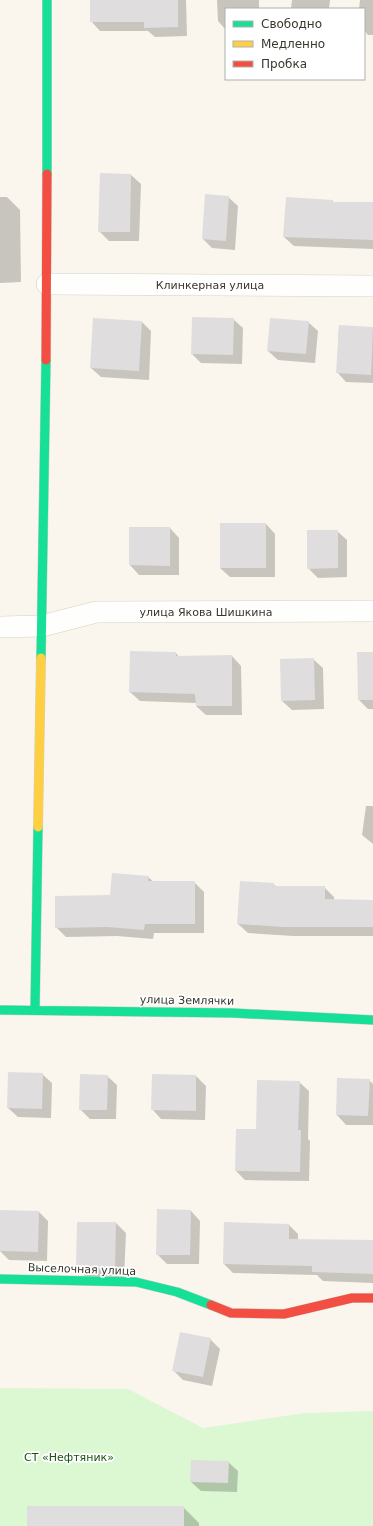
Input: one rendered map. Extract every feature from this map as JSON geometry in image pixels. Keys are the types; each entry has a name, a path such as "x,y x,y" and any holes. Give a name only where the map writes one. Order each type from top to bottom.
{"street":[{"path":"35,1010 47,284 47,0"},
{"name":"Клинкерная улица","path":"47,284 373,286"},
{"name":"улица Якова Шишкина","path":"0,627 42,626 96,612 373,611"},
{"name":"улица Землячки","path":"0,1010 202,1011 321,1016 373,1020"},
{"name":"Выселочная улица","path":"0,1279 136,1282 178,1292 231,1313 284,1314 352,1298 373,1298"}],"green space":[{"name":"СТ «Нефтяник»","path":"0,1388 128,1389 203,1428 305,1413 373,1411 373,1526 0,1526"}],"building":[{"path":"90,0 178,0 178,27 144,28 144,22 90,22"},
{"path":"100,173 131,174 130,232 98,232"},
{"path":"205,194 229,196 226,241 202,239"},
{"path":"286,197 333,200 333,202 373,202 373,240 283,237"},
{"path":"192,317 234,318 233,355 191,354"},
{"path":"93,318 142,321 139,371 90,368"},
{"path":"270,318 309,321 306,354 267,351"},
{"path":"339,325 373,327 371,375 336,373"},
{"path":"220,523 266,523 266,568 220,568"},
{"path":"129,527 170,527 170,566 129,565"},
{"path":"307,530 338,530 338,568 307,569"},
{"path":"130,651 176,652 176,656 232,655 232,706 196,706 195,694 129,692"},
{"path":"357,652 373,652 373,700 358,700"},
{"path":"314,658 315,700 281,701 280,659"},
{"path":"112,873 149,876 148,881 195,881 195,924 145,924 144,930 107,927 55,928 55,896 110,895"},
{"path":"240,881 274,883 274,886 325,886 325,899 373,900 373,927 283,927 237,924"},
{"path":"8,1072 43,1073 42,1109 7,1108"},
{"path":"80,1074 108,1075 107,1110 79,1110"},
{"path":"152,1074 196,1075 196,1111 151,1110"},
{"path":"337,1078 370,1079 368,1116 336,1115"},
{"path":"257,1080 300,1081 298,1130 301,1130 300,1172 235,1171 236,1129 256,1129"},
{"path":"157,1209 191,1210 190,1255 156,1255"},
{"path":"0,1210 39,1211 38,1252 0,1251"},
{"path":"77,1222 116,1222 115,1269 76,1268"},
{"path":"224,1222 289,1224 289,1239 373,1240 373,1274 312,1272 312,1266 223,1264"},
{"path":"180,1332 211,1338 203,1377 172,1371"},
{"path":"191,1460 229,1461 228,1483 190,1482"},
{"path":"27,1506 184,1506 184,1526 27,1526"}],"traffic: fast":[{"path":"47,0 47,174"},
{"path":"41,658 46,360"},
{"path":"35,1010 38,827"},
{"path":"0,1010 233,1013 373,1020"},
{"path":"0,1279 136,1282 177,1292 211,1305"}],"traffic: slow":[{"path":"38,827 41,658"}],"traffic: jam":[{"path":"46,360 47,174"},
{"path":"211,1305 231,1313 284,1314 352,1298 373,1298"}]}
